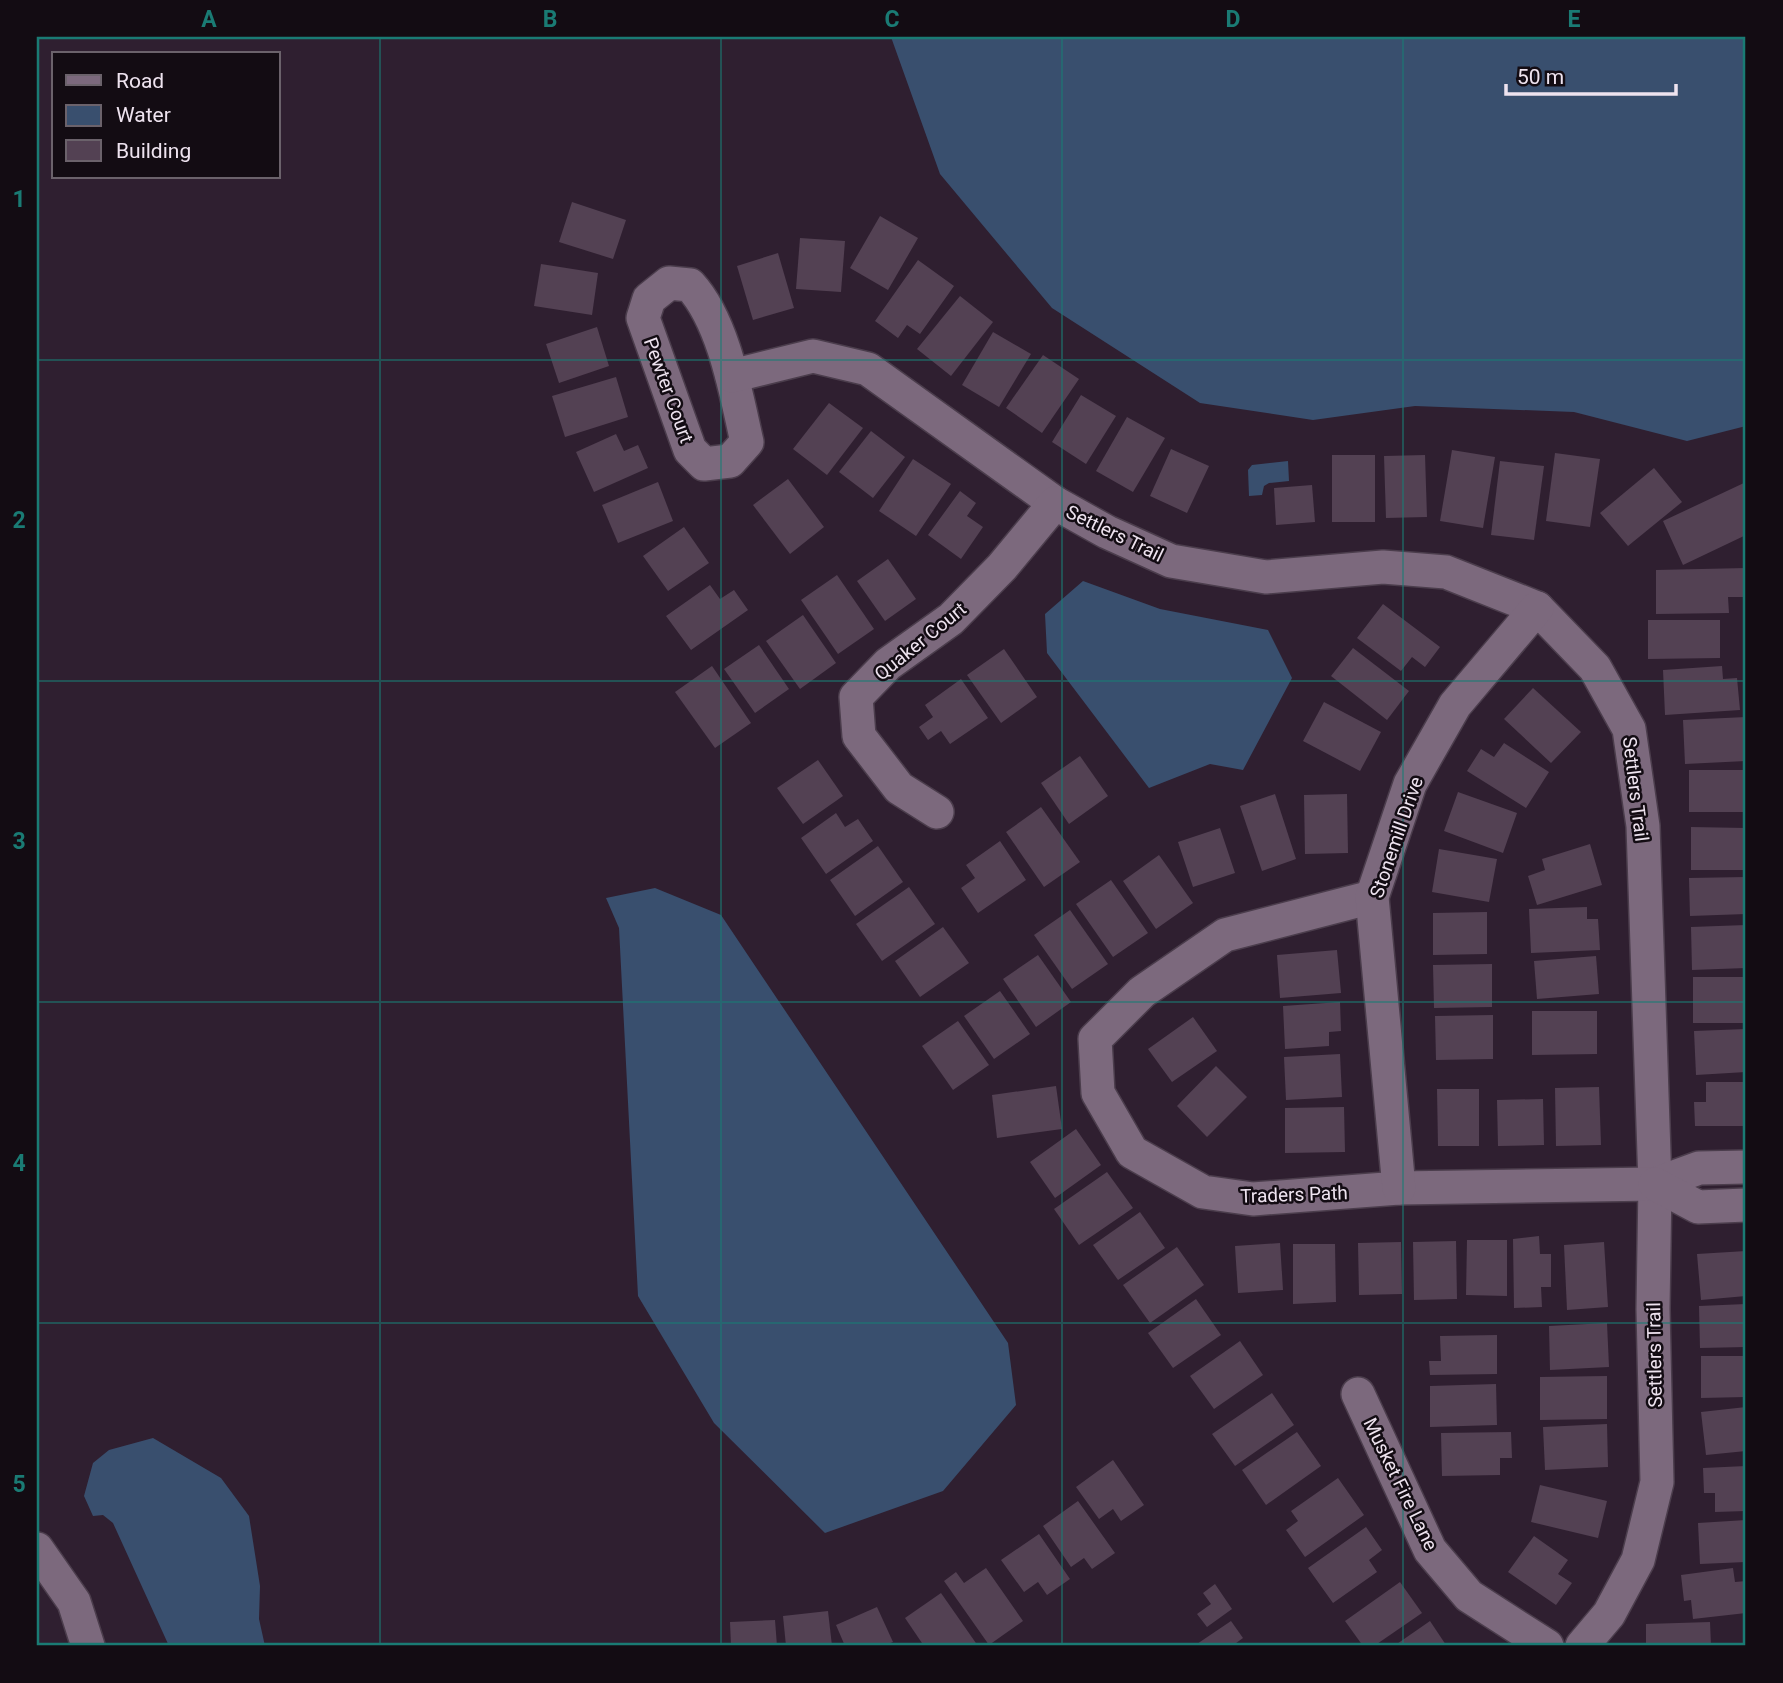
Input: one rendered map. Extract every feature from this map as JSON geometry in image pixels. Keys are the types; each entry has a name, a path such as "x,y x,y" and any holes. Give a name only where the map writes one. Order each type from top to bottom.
{"street":[{"name":"Pewter Court","path":"669,283 690,285 704,300 732,376 747,442 730,461 704,464 690,450 643,318 649,299 669,283"},
{"name":"Settlers Trail","path":"732,376 813,356 868,369 1055,503 1107,533 1171,561 1266,577 1382,567 1446,572 1537,608 1595,668 1629,729 1643,826 1655,1184 1653,1309 1657,1482 1638,1560 1609,1614 1582,1646"},
{"name":"Quaker Court","path":"937,812 899,788 859,736 856,697 888,664 951,620 1002,567 1055,503"},
{"name":"Stonemill Drive","path":"1399,1188 1372,897 1410,785 1455,705 1537,608"},
{"name":"Traders Path","path":"1372,897 1224,935 1142,992 1095,1039 1098,1093 1132,1152 1203,1192 1253,1199 1399,1188 1655,1184 1699,1168 1746,1167"},
{"name":"Traders Path","path":"1655,1184 1698,1207 1746,1205"},
{"name":"Musket Fire Lane","path":"1358,1394 1430,1550 1469,1596 1547,1646"},
{"path":"37,1549 74,1602 88,1646"}],"water":[{"path":"891,37 1746,37 1746,426 1687,441 1574,412 1415,406 1313,420 1200,403 1052,308 940,174"},
{"path":"1288,461 1289,481 1269,483 1264,486 1262,495 1249,496 1248,470 1252,465"},
{"path":"1083,581 1160,609 1268,630 1292,678 1243,770 1210,764 1149,788 1047,653 1045,614"},
{"path":"655,888 721,915 1008,1343 1016,1405 943,1491 825,1533 714,1423 638,1296 619,928 606,898"},
{"path":"153,1438 221,1478 249,1516 260,1586 259,1619 265,1646 169,1646 113,1523 103,1515 93,1516 84,1496 93,1463 109,1450"}],"building":[{"path":"572,202 626,220 613,259 559,242"},
{"path":"880,216 918,238 888,290 850,268"},
{"path":"800,238 845,241 841,292 796,289"},
{"path":"778,253 794,308 753,320 737,266"},
{"path":"918,260 954,286 920,334 907,325 898,338 875,321"},
{"path":"541,264 598,273 592,315 534,306"},
{"path":"960,296 993,322 951,376 917,349"},
{"path":"597,327 609,366 559,383 546,344"},
{"path":"993,332 1031,354 999,407 962,385"},
{"path":"1043,355 1079,379 1042,433 1006,408"},
{"path":"616,377 628,417 565,437 552,396"},
{"path":"1081,395 1116,416 1086,464 1052,442"},
{"path":"829,403 863,428 827,475 793,449"},
{"path":"1127,417 1165,438 1133,492 1096,471"},
{"path":"871,431 905,457 873,498 839,472"},
{"path":"616,434 624,451 638,445 648,468 594,492 576,452"},
{"path":"1171,449 1209,466 1187,513 1150,496"},
{"path":"1452,450 1495,457 1483,528 1440,521"},
{"path":"1555,453 1600,459 1590,527 1546,521"},
{"path":"1332,455 1375,455 1375,522 1332,522"},
{"path":"1425,455 1427,517 1386,518 1384,456"},
{"path":"913,459 951,484 916,536 879,511"},
{"path":"1500,461 1544,466 1534,540 1491,535"},
{"path":"1654,468 1682,502 1628,546 1600,513"},
{"path":"788,479 824,527 790,554 753,505"},
{"path":"658,482 673,521 618,543 602,505"},
{"path":"1746,482 1746,535 1683,565 1663,521"},
{"path":"1312,485 1315,522 1276,525 1274,488"},
{"path":"960,491 976,503 967,516 983,527 961,559 928,535"},
{"path":"684,527 709,563 668,591 643,556"},
{"path":"888,559 916,599 885,621 857,581"},
{"path":"1746,568 1746,597 1728,597 1729,613 1656,614 1656,570"},
{"path":"837,575 874,629 838,654 801,600"},
{"path":"710,585 720,599 734,590 748,610 691,650 666,616"},
{"path":"1383,604 1440,647 1425,667 1412,657 1401,671 1357,638"},
{"path":"803,615 836,663 800,689 766,641"},
{"path":"1648,620 1720,620 1720,658 1648,659"},
{"path":"759,645 789,689 755,713 724,669"},
{"path":"1353,648 1409,691 1387,720 1331,676"},
{"path":"1004,649 1037,697 1001,723 967,675"},
{"path":"712,666 751,723 715,748 675,692"},
{"path":"1722,666 1723,679 1737,678 1740,710 1665,715 1663,670"},
{"path":"961,679 988,718 950,744 941,731 928,740 919,727 933,717 925,705"},
{"path":"1533,688 1581,732 1551,763 1504,719"},
{"path":"1324,702 1381,732 1360,771 1303,741"},
{"path":"1746,717 1746,761 1685,764 1683,720"},
{"path":"1504,743 1549,772 1526,808 1467,771 1481,749 1494,757"},
{"path":"1080,756 1108,796 1069,824 1041,783"},
{"path":"818,760 843,796 803,824 777,788"},
{"path":"1689,770 1746,770 1746,812 1689,812"},
{"path":"1458,792 1517,813 1503,853 1444,831"},
{"path":"1275,794 1296,859 1262,871 1240,806"},
{"path":"1347,794 1348,853 1305,854 1304,795"},
{"path":"1041,807 1080,862 1044,887 1006,832"},
{"path":"836,813 845,827 858,819 873,841 826,874 801,838"},
{"path":"1691,827 1746,828 1746,870 1691,870"},
{"path":"1220,828 1235,873 1193,887 1178,842"},
{"path":"1000,841 1026,880 978,913 961,888 975,878 966,865"},
{"path":"1590,844 1602,885 1537,905 1528,876 1545,870 1542,859"},
{"path":"878,846 903,882 855,916 830,880"},
{"path":"1439,849 1497,859 1489,902 1432,892"},
{"path":"1159,855 1193,903 1156,929 1123,881"},
{"path":"1746,877 1746,914 1690,916 1689,878"},
{"path":"1111,880 1148,933 1113,957 1076,904"},
{"path":"909,887 935,924 882,961 856,924"},
{"path":"1587,907 1587,919 1598,919 1600,950 1531,953 1529,909"},
{"path":"1070,910 1108,964 1072,989 1034,935"},
{"path":"1487,912 1487,954 1433,955 1433,913"},
{"path":"1746,925 1746,968 1692,970 1691,927"},
{"path":"943,927 969,963 920,997 895,961"},
{"path":"1337,950 1341,993 1280,998 1277,955"},
{"path":"1038,955 1071,1002 1036,1027 1003,979"},
{"path":"1596,956 1599,994 1537,999 1534,961"},
{"path":"1492,964 1492,1007 1434,1008 1433,965"},
{"path":"1693,977 1746,977 1746,1023 1693,1023"},
{"path":"1000,991 1030,1034 994,1059 964,1016"},
{"path":"1340,1002 1341,1031 1329,1032 1329,1046 1285,1049 1283,1006"},
{"path":"1532,1011 1597,1011 1597,1054 1532,1055"},
{"path":"1493,1015 1493,1059 1436,1060 1435,1016"},
{"path":"1193,1017 1217,1051 1172,1082 1148,1049"},
{"path":"958,1021 989,1065 953,1090 922,1046"},
{"path":"1746,1029 1746,1072 1696,1075 1694,1031"},
{"path":"1340,1054 1342,1097 1286,1100 1284,1057"},
{"path":"1216,1066 1247,1097 1207,1137 1177,1106"},
{"path":"1706,1082 1746,1082 1746,1126 1695,1126 1694,1102 1706,1102"},
{"path":"1056,1086 1062,1129 997,1138 992,1095"},
{"path":"1599,1087 1601,1145 1556,1146 1555,1088"},
{"path":"1437,1089 1479,1089 1479,1146 1438,1146"},
{"path":"1543,1099 1544,1145 1498,1146 1497,1100"},
{"path":"1344,1107 1345,1152 1285,1153 1285,1108"},
{"path":"1076,1129 1101,1165 1055,1198 1030,1162"},
{"path":"1107,1172 1133,1208 1079,1245 1054,1209"},
{"path":"1140,1212 1165,1248 1118,1280 1093,1245"},
{"path":"1539,1236 1540,1254 1551,1254 1551,1287 1541,1287 1542,1307 1514,1308 1513,1239"},
{"path":"1467,1240 1507,1240 1507,1296 1466,1295"},
{"path":"1456,1241 1457,1299 1414,1300 1413,1242"},
{"path":"1401,1242 1402,1294 1359,1295 1358,1243"},
{"path":"1604,1242 1608,1307 1567,1310 1564,1245"},
{"path":"1280,1243 1283,1290 1238,1293 1235,1246"},
{"path":"1293,1244 1335,1244 1336,1302 1293,1304"},
{"path":"1177,1247 1204,1285 1150,1323 1123,1285"},
{"path":"1746,1251 1746,1296 1701,1300 1697,1254"},
{"path":"1196,1299 1221,1335 1173,1368 1148,1333"},
{"path":"1746,1304 1746,1347 1700,1348 1699,1306"},
{"path":"1607,1323 1609,1367 1550,1370 1549,1326"},
{"path":"1497,1335 1497,1374 1430,1375 1429,1361 1441,1361 1440,1336"},
{"path":"1240,1341 1263,1375 1214,1409 1190,1376"},
{"path":"1701,1356 1746,1356 1746,1397 1701,1398"},
{"path":"1607,1376 1607,1419 1540,1420 1540,1377"},
{"path":"1496,1384 1497,1425 1430,1427 1430,1386"},
{"path":"1272,1393 1294,1425 1235,1466 1212,1434"},
{"path":"1746,1407 1746,1451 1706,1455 1701,1412"},
{"path":"1607,1424 1608,1467 1545,1470 1543,1427"},
{"path":"1297,1432 1321,1466 1266,1505 1242,1470"},
{"path":"1511,1432 1512,1458 1500,1458 1500,1475 1442,1476 1441,1433"},
{"path":"1113,1460 1144,1505 1121,1521 1113,1509 1099,1519 1076,1487"},
{"path":"1746,1466 1746,1511 1715,1512 1715,1493 1704,1493 1703,1468"},
{"path":"1338,1478 1364,1515 1305,1557 1286,1530 1298,1521 1291,1511"},
{"path":"1540,1485 1607,1501 1598,1538 1531,1522"},
{"path":"1078,1501 1115,1553 1092,1569 1084,1558 1071,1567 1043,1526"},
{"path":"1746,1520 1746,1562 1700,1564 1698,1523"},
{"path":"1366,1527 1382,1550 1369,1560 1377,1572 1333,1603 1308,1568"},
{"path":"1039,1534 1070,1579 1047,1595 1038,1582 1024,1592 1001,1560"},
{"path":"1534,1536 1568,1560 1558,1574 1572,1583 1556,1605 1508,1572"},
{"path":"986,1568 1023,1621 989,1645 944,1581 956,1572 964,1583"},
{"path":"1733,1568 1735,1582 1746,1581 1746,1613 1693,1619 1691,1600 1684,1601 1681,1575"},
{"path":"1400,1582 1422,1613 1374,1646 1363,1646 1345,1621"},
{"path":"1215,1584 1232,1609 1207,1627 1197,1614 1211,1604 1203,1593"},
{"path":"941,1593 978,1646 924,1646 905,1618"},
{"path":"877,1607 893,1642 883,1646 845,1646 836,1625"},
{"path":"828,1611 832,1646 786,1646 783,1616"},
{"path":"775,1620 777,1646 731,1646 730,1622"},
{"path":"1231,1621 1243,1638 1232,1646 1194,1646"},
{"path":"1430,1621 1446,1645 1394,1646"},
{"path":"1710,1622 1711,1646 1646,1646 1646,1624"}]}
